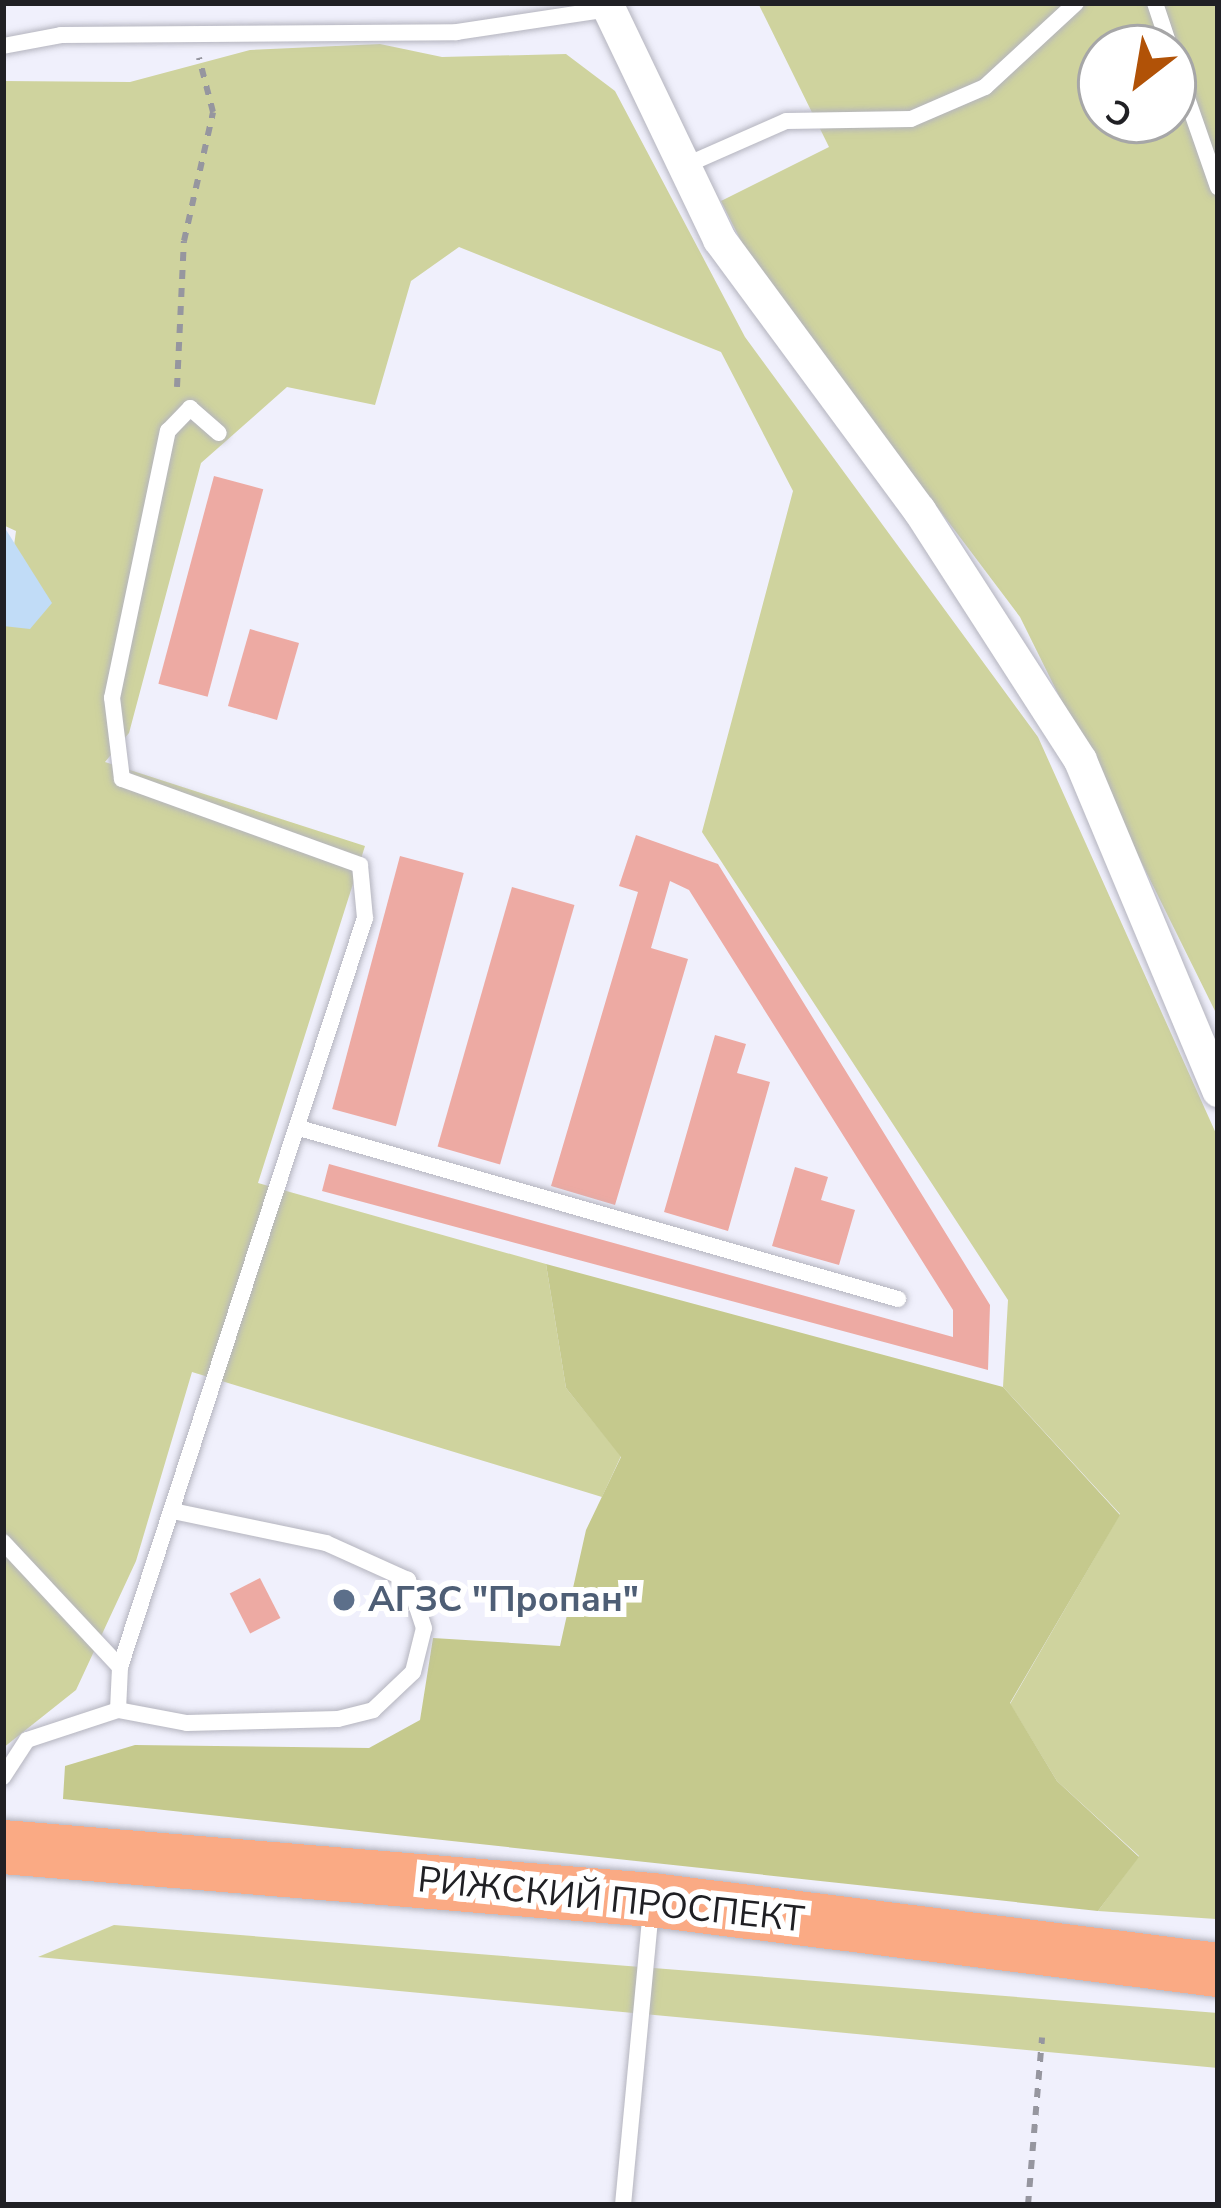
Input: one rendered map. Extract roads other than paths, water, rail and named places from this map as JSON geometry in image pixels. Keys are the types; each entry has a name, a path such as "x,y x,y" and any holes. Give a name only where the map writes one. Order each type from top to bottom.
{"highway":[{"name":"РИЖСКИЙ ПРОСПЕКТ","path":"3,1846 652,1900 1218,1970"}],"street":[{"path":"608,6 718,238 919,510 1080,760 1218,1090"}],"lane":[{"path":"684,166 786,122 911,119 985,87 1076,3"},
{"path":"3,46 61,35 457,32 608,6"},
{"path":"1197,127 1218,188"},
{"path":"118,1710 120,1667 178,1512 365,918 360,865 163,801 122,779 110,735 175,415 190,408 219,433"},
{"path":"299,1129 898,1299"},
{"path":"3,1777 27,1740 118,1710 187,1723 338,1719 373,1710 413,1672 424,1628 408,1580 304,1536 178,1512"},
{"path":"3,1542 120,1667"},
{"path":"623,2205 652,1900"}],"water":[{"path":"3,525 52,603 30,629 3,626"}],"place":[{"name":"АГЗС \"Пропан\"","path":"344,1600"}]}
